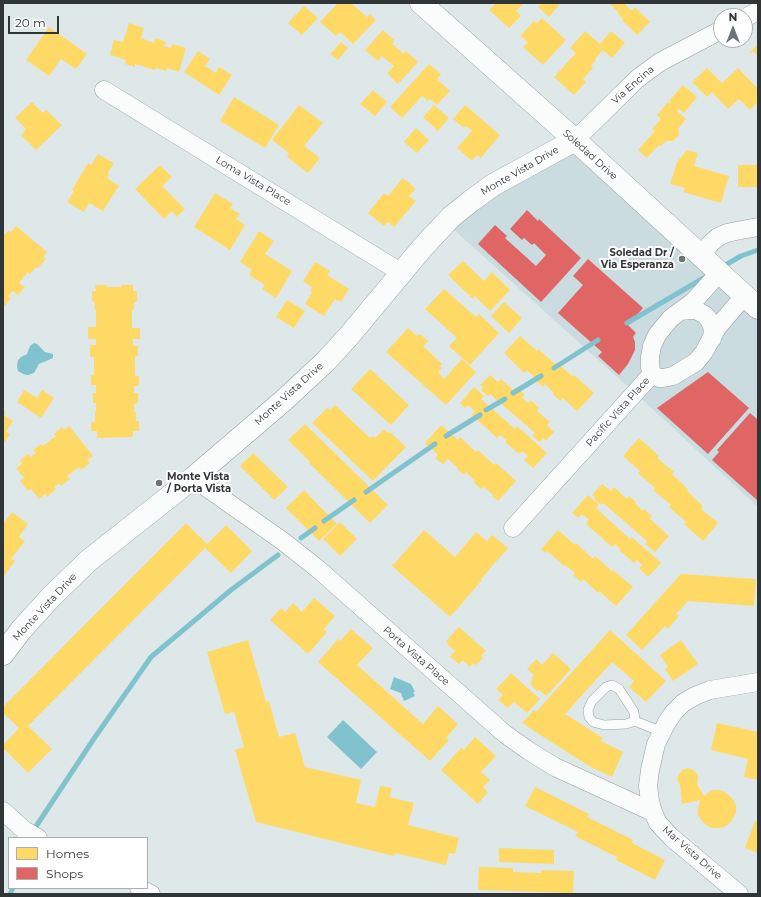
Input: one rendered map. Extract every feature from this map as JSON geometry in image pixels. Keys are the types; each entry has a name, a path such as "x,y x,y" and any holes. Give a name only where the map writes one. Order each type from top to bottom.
{"street":[{"name":"Soledad Drive","path":"421,3 575,140 751,302"},
{"name":"Via Encina","path":"575,140 637,79 660,62 713,34"},
{"name":"Loma Vista Place","path":"104,90 402,272"},
{"name":"Monte Vista Drive","path":"3,654 21,630 51,597 88,561 192,478 283,401 325,362 348,337 423,246 451,217 492,185 575,140"},
{"path":"701,255 718,237 727,233 758,228"},
{"name":"Pacific Vista Place","path":"513,528 652,374 650,357 652,346 657,335 671,318 693,302 719,273"},
{"path":"652,374 658,378 673,376 696,362 704,352 717,328 751,302"},
{"path":"681,311 696,310 705,315 710,321 713,329 712,339"},
{"name":"Porta Vista Place","path":"192,478 284,542 318,569 505,734 555,767 653,812"},
{"name":"Mar Vista Drive","path":"739,894 671,837 658,823 650,801 648,786 656,744 667,722 683,703 710,690 758,682"},
{"path":"3,811 24,830 36,837"},
{"path":"141,889 151,894"}],"lane":[{"path":"635,721 634,712 619,689 612,685 606,687 592,701 588,710 589,717 593,722 604,725 635,721 662,732"}],"shaded area":[{"path":"589,145 758,311 758,507 646,403 453,229 477,208 534,170"}],"water":[{"path":"34,343 45,352 53,354 53,358 39,364 34,373 28,375 23,374 18,371 18,360 27,354 30,346"},
{"path":"394,677 411,684 415,692 413,692 415,696 404,701 401,693 390,689"},
{"path":"343,720 377,752 361,769 327,737"}],"building: Homes":[{"path":"338,3 351,3 367,17 370,14 376,20 353,44 340,32 336,36 320,22"},
{"path":"496,3 524,3 516,11 521,16 509,28 489,10"},
{"path":"542,3 557,3 559,5 549,17 538,7"},
{"path":"609,3 624,3 632,11 635,7 650,22 637,35 622,20 623,19 618,14 619,13"},
{"path":"304,6 318,18 302,35 288,23"},
{"path":"542,18 566,40 543,65 523,47 528,42 520,36 534,21 537,23"},
{"path":"129,23 144,28 141,38 154,43 155,38 166,42 164,46 171,48 172,44 186,48 179,72 167,68 166,71 156,68 155,70 135,64 135,67 125,64 126,60 110,55 114,40 123,42"},
{"path":"49,27 87,54 76,69 61,59 49,76 26,60"},
{"path":"383,30 395,41 392,44 404,54 406,51 418,62 398,84 387,73 394,66 382,56 378,61 365,50"},
{"path":"585,31 600,44 611,31 625,43 612,58 603,50 591,66 593,68 583,79 586,82 574,95 554,77 576,53 570,48"},
{"path":"341,42 348,48 338,60 330,54"},
{"path":"758,44 758,56 753,51 750,54 749,53"},
{"path":"198,51 210,59 205,66 216,73 219,67 232,75 219,95 184,72"},
{"path":"429,64 441,74 437,79 450,91 437,105 430,99 428,101 422,96 402,118 390,107"},
{"path":"707,68 722,83 738,68 758,89 758,102 750,110 739,99 728,109 712,92 707,97 692,82"},
{"path":"683,85 697,97 684,113 679,109 677,111 686,119 678,129 679,135 673,141 666,141 661,146 659,145 647,158 638,150 655,131 652,129 661,119 657,115 668,102 670,104 671,102 669,101"},
{"path":"373,90 387,102 375,116 360,104"},
{"path":"234,97 279,125 265,148 220,121"},
{"path":"32,102 43,113 46,110 62,125 36,150 21,135 26,129 15,118"},
{"path":"299,105 323,123 304,146 320,158 308,173 287,157 289,153 272,140"},
{"path":"434,105 449,118 438,131 423,117"},
{"path":"465,105 500,135 481,158 477,155 472,161 457,148 472,131 466,126 464,128 453,119"},
{"path":"416,128 429,140 417,153 404,142"},
{"path":"687,150 698,153 694,166 729,176 721,203 683,192 685,188 670,184 677,162"},
{"path":"98,154 114,163 108,173 109,175 107,178 119,186 103,211 89,203 84,212 67,202 74,191 72,190 88,163 91,165"},
{"path":"160,165 172,177 162,186 185,209 177,217 172,211 164,219 135,189"},
{"path":"738,165 758,165 758,187 738,187"},
{"path":"403,178 416,189 409,196 416,201 394,227 388,222 384,226 368,213 384,193 388,196"},
{"path":"215,193 233,204 230,208 240,214 236,219 245,225 230,250 194,227"},
{"path":"16,226 47,252 43,257 46,259 38,268 36,267 30,274 28,272 19,283 25,287 18,295 13,291 8,296 11,298 5,306 3,304 3,236 9,230 11,232"},
{"path":"259,231 274,241 265,254 292,271 276,298 262,289 265,285 249,275 252,270 240,262"},
{"path":"463,261 484,281 492,272 510,290 490,311 475,296 473,299 448,275"},
{"path":"315,262 330,271 327,275 349,289 341,302 335,299 324,316 305,304 312,292 310,291 312,287 303,281"},
{"path":"95,285 121,287 121,285 133,285 133,291 137,291 137,302 134,302 134,309 132,309 132,328 140,328 140,339 133,339 133,346 138,346 138,356 135,356 135,376 139,376 139,386 134,386 134,393 138,393 138,403 134,404 134,412 136,412 136,421 139,421 139,431 133,431 133,437 97,438 97,431 91,431 91,422 95,422 96,403 93,403 93,393 96,393 96,385 91,385 91,375 94,375 94,357 90,357 90,345 96,345 96,339 88,339 88,327 96,327 96,310 94,301 92,301 92,291 96,291"},
{"path":"444,289 476,317 479,314 499,333 470,365 449,346 457,338 425,309"},
{"path":"287,300 305,311 294,328 276,317"},
{"path":"504,302 522,318 509,333 491,316"},
{"path":"408,328 417,336 420,334 428,341 423,346 442,364 440,366 442,368 438,372 444,379 462,359 476,372 446,405 386,352"},
{"path":"520,336 555,364 556,362 572,376 574,375 594,393 577,411 563,398 560,401 545,384 543,387 527,370 524,373 504,353"},
{"path":"370,369 409,405 391,425 351,389"},
{"path":"490,375 498,382 501,379 513,390 516,387 525,395 522,397 528,403 531,400 539,408 537,411 550,422 547,425 554,432 546,441 543,438 540,442 532,436 535,433 490,394 488,396 481,390 483,387 480,385"},
{"path":"474,387 484,396 481,399 515,429 517,426 547,453 533,468 524,460 528,456 522,451 519,454 505,442 507,440 500,435 497,438 472,415 475,411 468,405 465,408 460,403"},
{"path":"24,390 37,398 42,390 54,398 41,418 17,402"},
{"path":"335,405 370,438 372,436 375,438 384,429 388,433 390,432 406,447 373,481 312,423 327,408 330,410"},
{"path":"3,411 6,412 4,415 13,421 6,432 10,434 3,445"},
{"path":"305,424 388,505 370,523 309,463 310,462 288,440"},
{"path":"441,425 458,440 460,437 476,452 478,450 494,465 496,463 516,481 498,501 484,487 481,489 474,483 475,481 466,472 464,475 448,459 443,464 435,458 438,455 425,443"},
{"path":"69,426 93,456 87,460 90,463 81,470 79,467 67,476 70,479 61,486 59,484 54,487 56,489 47,497 45,494 39,499 31,489 28,491 20,481 24,478 16,468 22,464 20,460 28,454 30,457 36,453 33,450 41,444 43,446 56,436 54,434 62,427 64,430"},
{"path":"639,438 659,456 657,458 674,472 672,474 703,506 701,509 718,523 703,541 684,524 686,522 669,507 671,505 653,490 655,488 638,473 640,471 623,456"},
{"path":"253,453 288,487 274,500 240,466"},
{"path":"602,484 611,491 614,487 627,499 629,496 643,511 644,509 652,516 650,519 669,536 655,552 645,544 647,541 603,503 601,505 594,499 595,497 592,495"},
{"path":"304,490 337,524 319,541 286,508"},
{"path":"588,495 599,505 596,508 630,539 632,537 661,563 648,577 639,568 642,565 637,560 634,563 619,550 620,549 615,544 612,547 586,524 589,520 582,514 578,518 572,513"},
{"path":"12,512 28,524 19,537 25,541 11,559 15,561 3,577 3,524"},
{"path":"340,522 357,539 340,556 323,539"},
{"path":"186,523 207,544 226,525 252,551 231,573 205,548 28,726 52,749 28,773 3,748 3,745 19,728 3,713 3,707"},
{"path":"424,530 455,557 476,532 487,541 492,535 508,548 450,617 392,566"},
{"path":"558,530 575,545 576,543 593,559 595,556 633,587 616,606 599,591 598,593 583,579 581,582 573,575 575,573 565,565 564,566 547,551 546,553 541,549"},
{"path":"681,574 756,579 754,606 688,601 676,614 679,616 668,629 665,626 642,650 626,635"},
{"path":"314,598 335,616 324,629 327,632 308,654 270,620 281,608 285,612 293,603 302,612"},
{"path":"459,627 486,651 481,656 483,658 476,665 473,663 470,667 463,660 459,664 450,657 455,651 447,644 448,643 446,641"},
{"path":"351,629 373,648 357,665 423,724 438,706 458,724 446,738 449,740 430,761 318,662 338,639 340,641"},
{"path":"610,630 666,681 646,702 629,687 634,681 612,662 565,714 603,738 601,741 623,752 612,777 587,765 522,723 534,710 536,712"},
{"path":"248,640 266,702 269,701 279,737 295,733 305,767 361,780 356,803 375,807 380,786 392,788 389,797 414,803 408,825 459,838 455,854 449,853 446,865 395,853 394,856 256,822 235,750 244,747 234,712 225,714 207,652"},
{"path":"681,640 698,664 673,681 665,669 668,667 660,655"},
{"path":"553,653 571,669 546,696 539,690 537,691 530,684 533,680 531,678 534,675 527,669 536,659 542,665"},
{"path":"511,673 540,699 527,713 514,702 508,708 498,700 503,695 496,689"},
{"path":"717,723 758,732 758,780 744,777 748,759 711,750"},
{"path":"475,737 496,756 481,772 490,780 483,787 488,792 478,804 441,770 461,748 464,750"},
{"path":"688,768 692,769 697,774 697,784 704,796 713,790 719,790 725,792 734,801 736,813 730,823 724,827 712,828 706,825 698,815 700,800 682,804 680,785 677,779 682,770"},
{"path":"535,787 589,814 587,817 633,840 632,843 665,860 655,880 616,860 617,857 575,836 578,832 525,806"},
{"path":"755,821 758,822 758,853 745,848"},
{"path":"499,848 554,850 554,864 499,862"},
{"path":"479,867 513,868 513,872 541,873 541,870 574,871 573,893 478,890"}],"building: Shops":[{"path":"527,210 538,221 539,219 581,258 541,302 478,244 495,225 507,236 505,238 536,266 546,255 534,243 532,245 524,238 522,240 510,229"},
{"path":"588,259 643,308 628,325 636,333 633,337 635,342 635,350 628,364 619,375 598,356 602,352 558,313 583,285 573,276"},
{"path":"708,372 749,408 708,454 657,408"},
{"path":"750,413 758,420 758,501 712,460 719,452 717,450"}],"waterway":[{"path":"722,267 741,256 758,250"},
{"path":"627,323 707,276"},
{"path":"554,368 598,340"},
{"path":"513,393 541,376"},
{"path":"486,410 505,399"},
{"path":"446,436 480,415"},
{"path":"366,492 435,444"},
{"path":"324,521 354,500"},
{"path":"301,538 315,528"},
{"path":"34,831 93,740 151,657 231,590 278,555"},
{"path":"10,894 12,889"}],"place":[{"name":"Soledad Dr / Via Esperanza","path":"682,259"},
{"name":"Monte Vista / Porta Vista","path":"159,483"}]}
